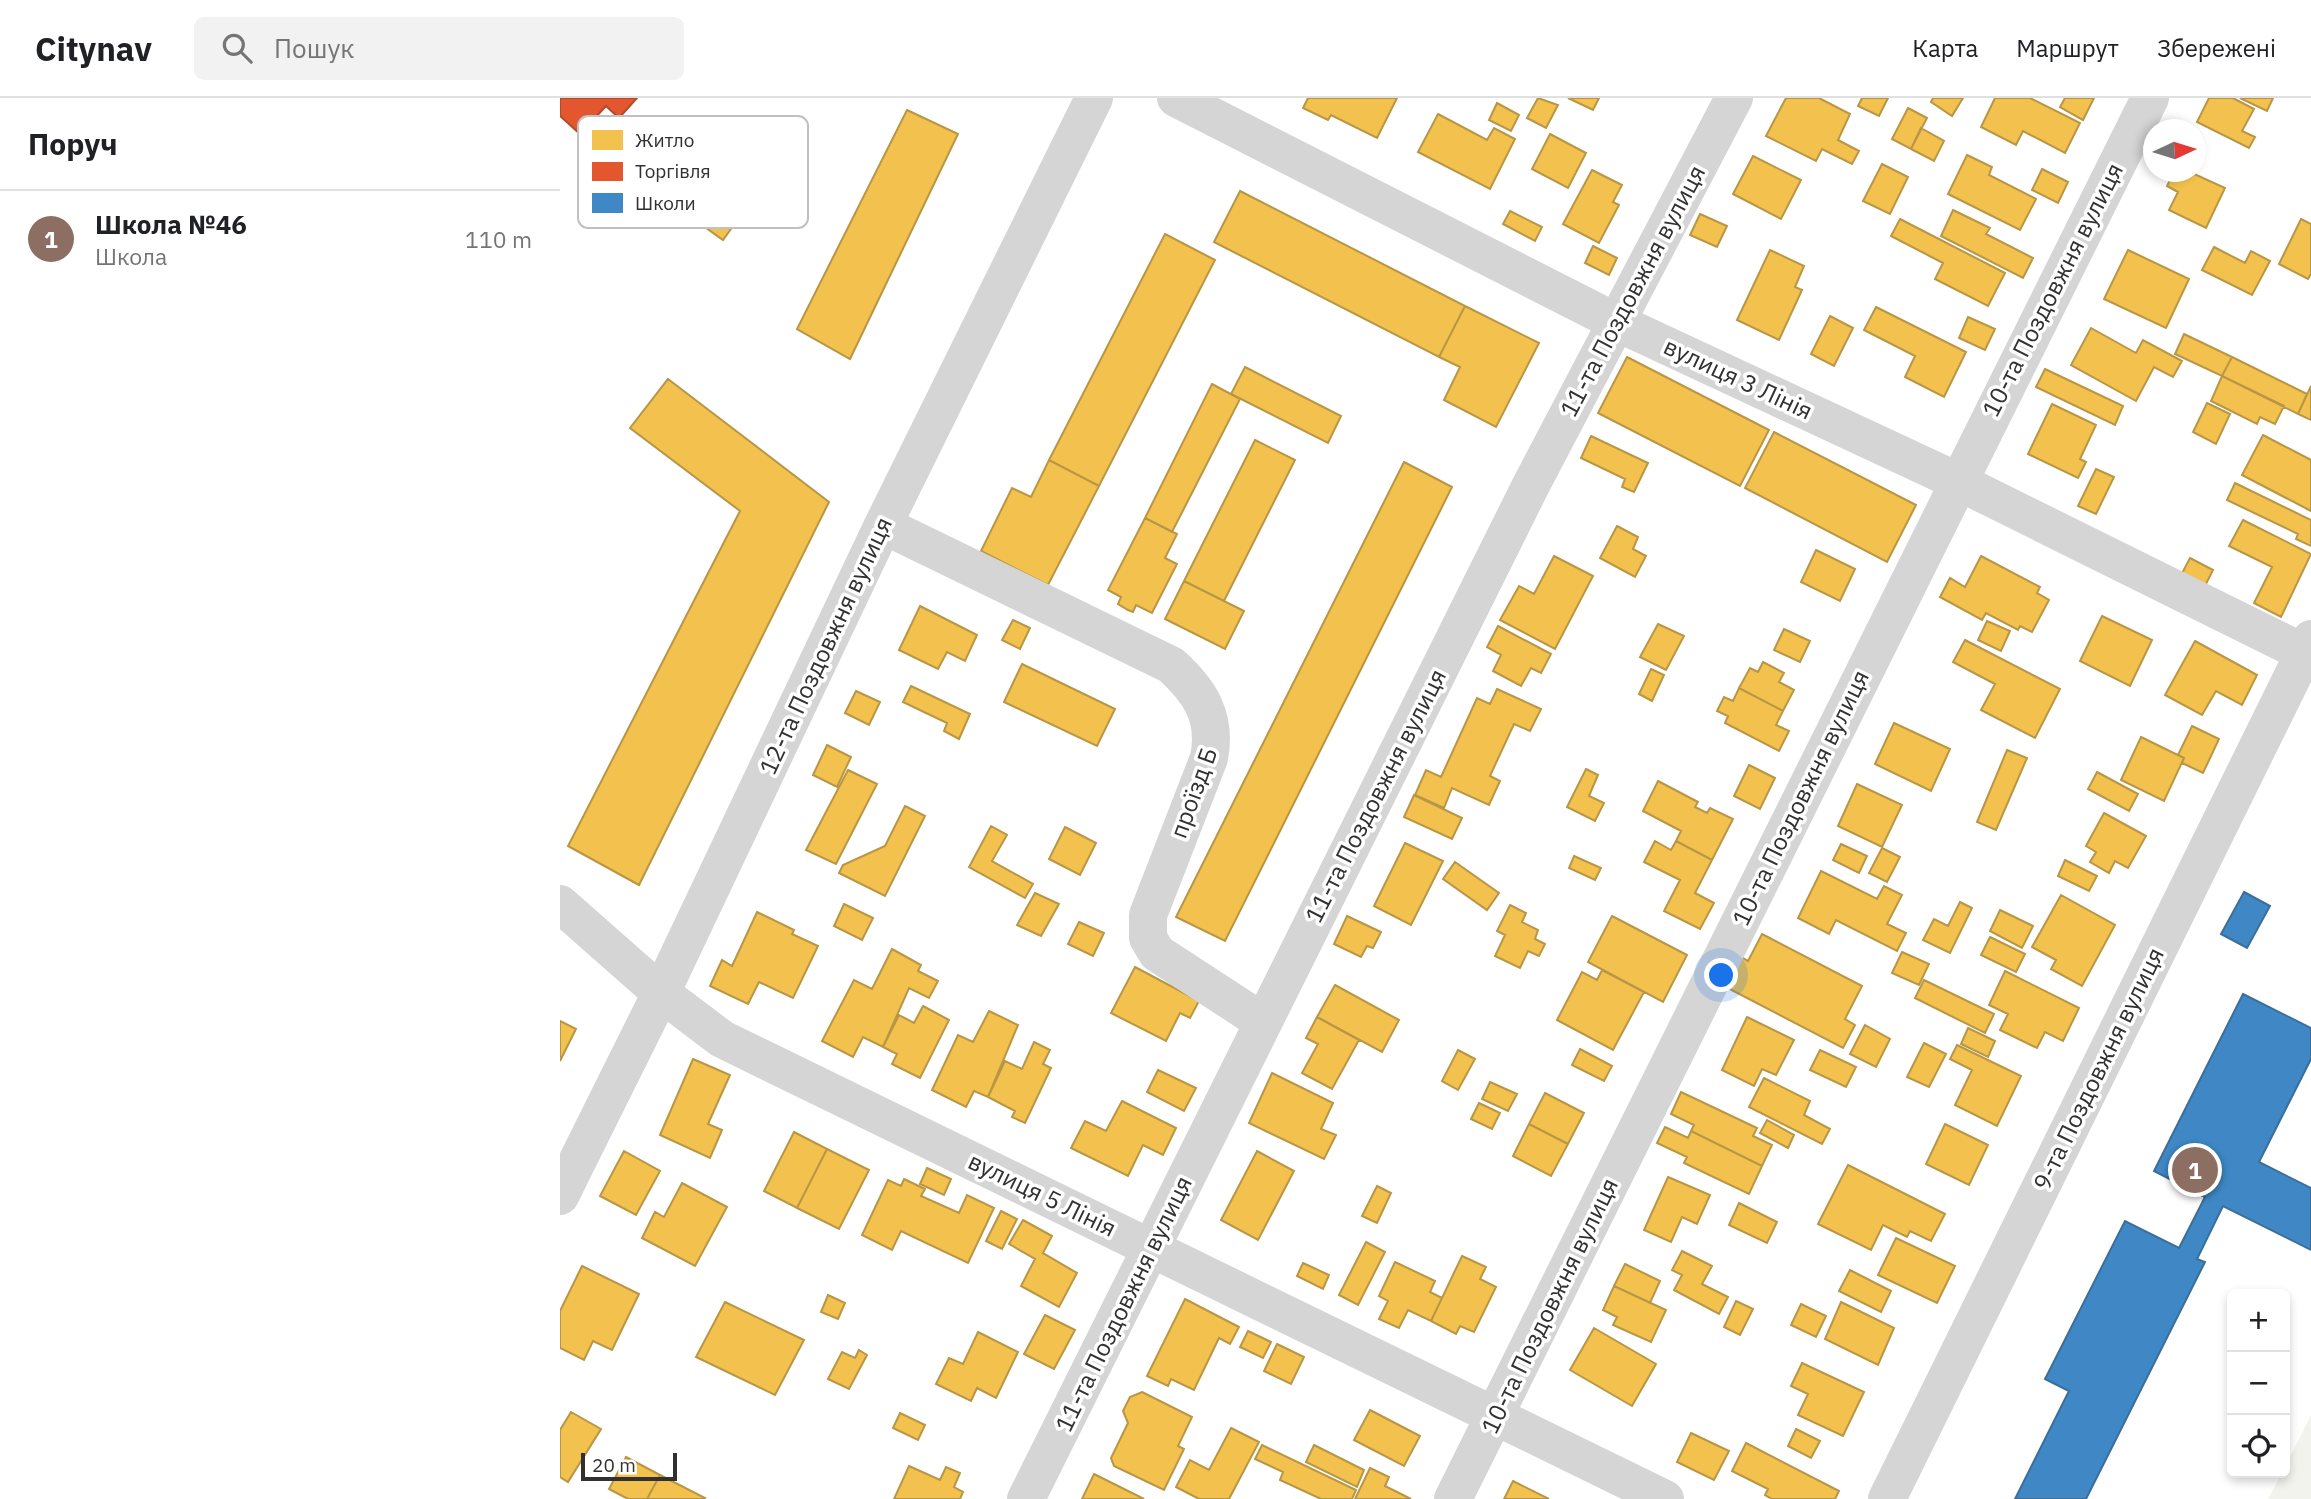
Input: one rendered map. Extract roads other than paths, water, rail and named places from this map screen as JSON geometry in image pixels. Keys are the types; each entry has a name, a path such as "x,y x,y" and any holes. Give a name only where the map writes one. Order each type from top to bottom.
{"street":[{"name":"12-та Поздовжня вулиця","path":"560,1196 661,993 883,525 1094,98"},
{"name":"вулиця 3 Лінія","path":"1176,98 1618,323 2308,646"},
{"name":"11-та Поздовжня вулиця","path":"1026,1499 1530,487 1734,98"},
{"name":"10-та Поздовжня вулиця","path":"1453,1499 1957,481 2150,98"},
{"name":"проїзд Б","path":"883,525 1171,665 1195,686 1214,736 1209,758 1147,915 1148,938 1157,953 1263,1022"},
{"name":"9-та Поздовжня вулиця","path":"1887,1499 2308,646"},
{"name":"вулиця 5 Лінія","path":"560,904 661,993 722,1039 1665,1499"}],"place":[{"name":"Школа №46","path":"2195,1170"}]}
